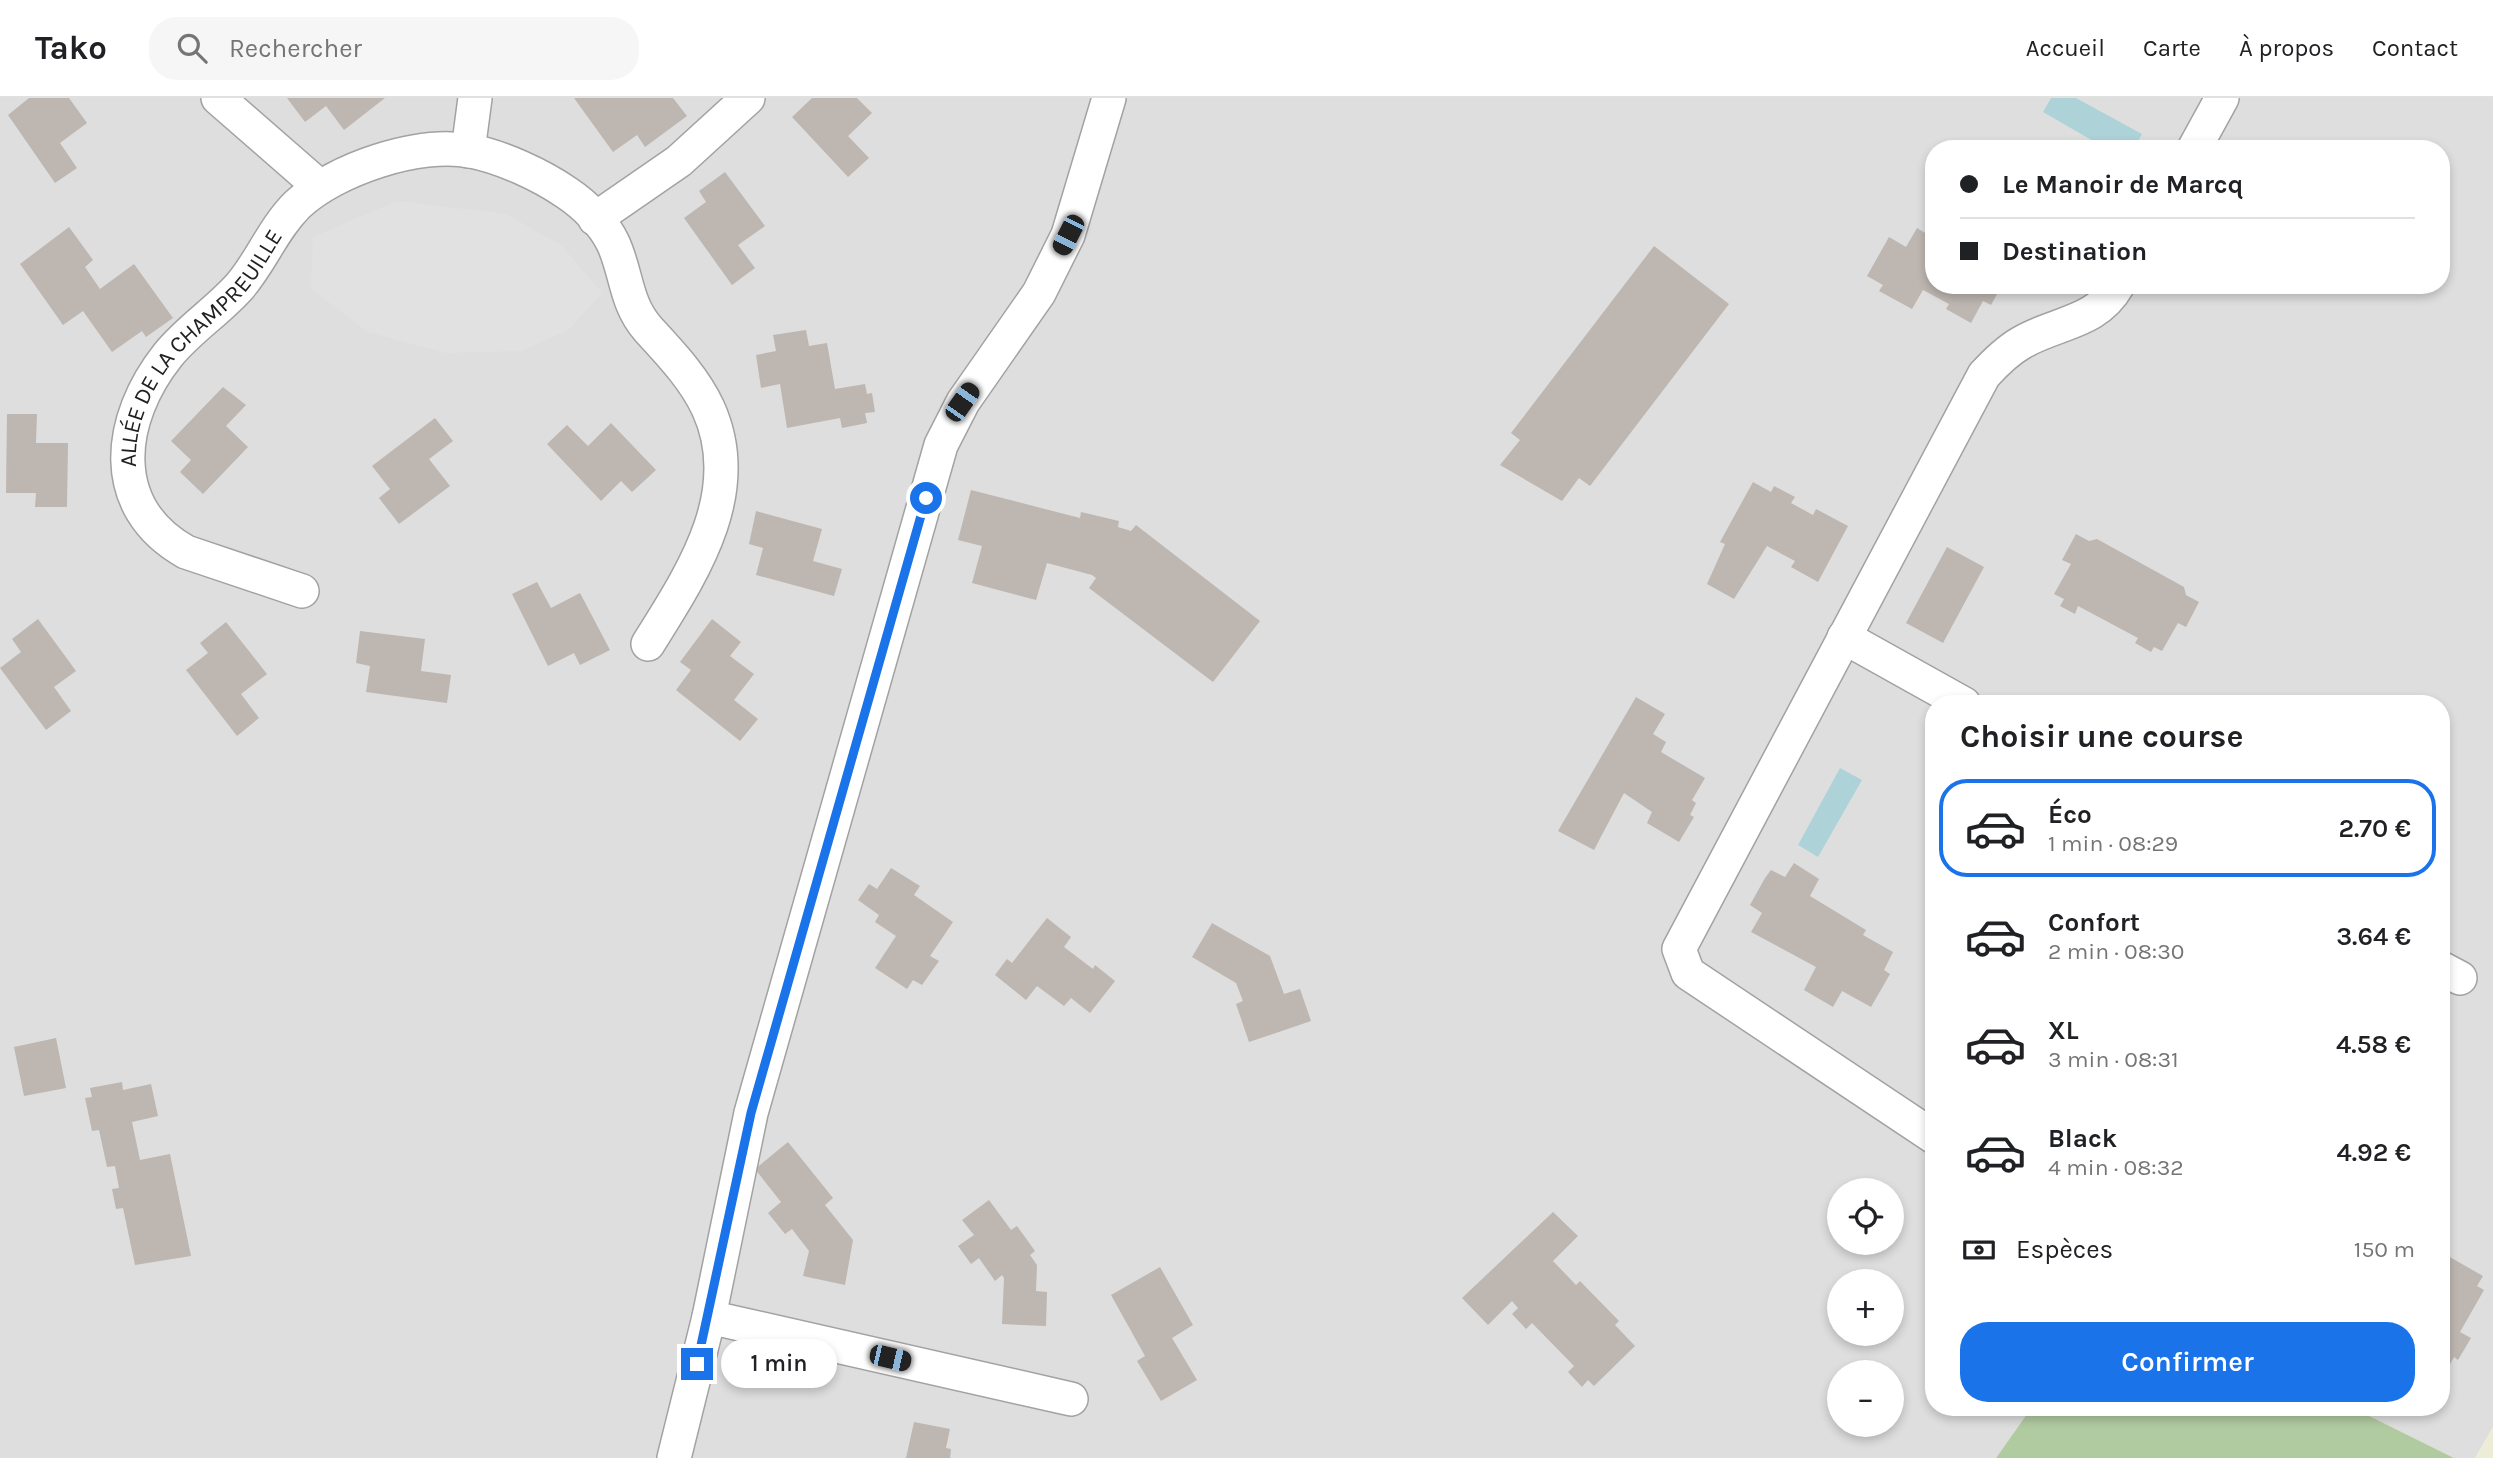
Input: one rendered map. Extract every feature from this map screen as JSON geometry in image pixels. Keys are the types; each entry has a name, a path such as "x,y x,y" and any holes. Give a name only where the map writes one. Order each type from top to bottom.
{"street":[{"path":"218,98 320,187"},
{"path":"468,151 475,98"},
{"path":"595,219 680,161 748,98"},
{"path":"674,1458 709,1317 751,1113 941,445 962,402 1039,293 1068,235 1109,98"},
{"path":"2199,140 2222,98"},
{"name":"ALLÉE DE LA CHAMPREUILLE","path":"302,591 209,562 169,542 145,520 132,490 128,455 134,415 154,374 184,337 237,289 282,221 320,187 363,165 433,151 468,151 493,158 566,192 595,219 613,244 629,299 638,317 680,365 708,409 720,461 717,509 709,535 686,583 648,644"},
{"path":"1925,1130 1688,973 1679,949 1984,375 2000,358 2022,342 2087,317 2110,300 2113,294"},
{"path":"1844,637 1948,695"},
{"path":"709,1317 1071,1399"}],"shaded area":[{"path":"0,98 2493,98 2493,1427 2475,1458 2454,1458 2369,1416 2450,1416 2450,695 1925,695 1925,1416 2026,1416 1996,1458 0,1458"},
{"path":"397,201 506,214 562,246 602,293 568,330 521,351 446,353 368,332 311,289 313,237"}],"green space":[{"path":"2026,1416 2369,1416 2454,1458 1996,1458"},
{"path":"2493,1427 2493,1458 2475,1458"}],"water":[{"path":"2051,98 2076,98 2142,134 2139,140 2091,140 2043,112"},
{"path":"1840,768 1862,780 1818,857 1798,845"}],"building":[{"path":"29,98 69,98 87,123 60,143 77,168 55,183 8,115"},
{"path":"287,98 385,98 344,130 326,106 305,122"},
{"path":"574,98 673,98 687,116 645,147 637,135 613,152"},
{"path":"812,98 857,98 872,113 848,136 869,158 848,177 792,117"},
{"path":"725,172 765,226 738,245 755,268 732,285 684,218 706,202 699,191"},
{"path":"69,227 93,260 85,267 100,289 134,264 173,318 146,337 142,331 112,352 83,311 63,325 20,264"},
{"path":"1917,228 1925,233 1925,291 1923,290 1912,309 1879,291 1883,285 1867,276 1889,237 1906,247"},
{"path":"1654,246 1729,304 1590,486 1579,478 1562,501 1500,465 1520,440 1511,433"},
{"path":"1930,294 1997,294 1991,305 1983,301 1971,323 1946,309 1949,304"},
{"path":"806,330 809,346 827,343 835,389 865,384 867,394 872,393 875,412 865,413 867,423 842,428 840,418 787,428 780,384 761,388 756,355 776,351 773,335"},
{"path":"223,387 246,405 226,426 248,447 203,494 180,472 191,460 171,441"},
{"path":"7,414 37,414 36,443 68,443 67,507 35,507 36,493 6,493"},
{"path":"435,418 453,441 429,459 450,486 399,524 379,498 390,489 372,466"},
{"path":"611,423 656,470 632,492 621,481 601,501 547,444 567,425 588,446"},
{"path":"1753,482 1771,492 1774,486 1795,497 1791,503 1813,515 1816,509 1848,526 1818,582 1791,567 1795,561 1767,546 1734,599 1707,584 1725,544 1720,542"},
{"path":"971,490 1080,518 1081,512 1119,521 1118,527 1131,531 1136,525 1260,621 1213,682 1089,588 1096,578 1092,575 1047,563 1036,600 972,583 982,546 958,540"},
{"path":"756,511 822,529 813,561 842,569 834,596 756,575 763,548 749,544"},
{"path":"2076,534 2089,541 2097,539 2184,587 2186,595 2199,602 2186,627 2178,623 2162,651 2154,647 2151,652 2135,643 2138,638 2078,606 2075,614 2060,606 2064,599 2054,594 2071,564 2062,560"},
{"path":"1947,547 1984,567 1943,643 1906,623"},
{"path":"537,582 551,608 580,593 610,650 580,665 574,653 548,666 512,594"},
{"path":"38,619 76,671 54,687 71,711 46,730 0,668 21,652 12,639"},
{"path":"712,619 741,642 730,656 754,674 734,700 758,719 740,741 676,690 691,670 680,662"},
{"path":"226,622 267,674 241,694 259,718 237,736 186,670 208,653 200,643"},
{"path":"360,631 425,639 421,671 451,675 447,703 366,692 370,666 356,663"},
{"path":"1636,697 1665,714 1653,734 1666,742 1661,752 1705,778 1692,800 1696,803 1690,815 1694,817 1679,842 1647,823 1652,812 1624,793 1594,850 1558,831"},
{"path":"1794,863 1819,879 1810,896 1866,930 1863,935 1893,952 1884,970 1890,974 1871,1007 1842,991 1833,1007 1804,990 1816,967 1751,932 1762,913 1750,905 1765,878 1771,870 1785,877"},
{"path":"891,868 920,886 914,895 953,922 930,956 939,961 922,985 913,980 907,989 875,968 896,936 875,922 879,915 858,900 869,884 877,889"},
{"path":"1047,918 1071,937 1064,947 1093,969 1095,965 1115,981 1090,1013 1071,998 1064,1006 1037,986 1026,1000 995,975 1007,959 1012,963"},
{"path":"1212,923 1270,956 1284,994 1300,989 1311,1021 1249,1042 1236,1004 1243,1001 1236,983 1192,957"},
{"path":"56,1038 66,1088 24,1096 14,1047"},
{"path":"122,1082 123,1090 151,1084 158,1116 132,1122 140,1160 170,1154 191,1256 135,1265 123,1208 116,1209 112,1189 119,1188 115,1166 107,1167 99,1130 92,1131 85,1098 92,1097 90,1088"},
{"path":"788,1142 833,1198 825,1205 853,1240 845,1285 803,1276 809,1251 792,1229 785,1234 768,1213 781,1202 755,1169"},
{"path":"989,1200 1011,1230 1017,1226 1035,1251 1030,1255 1037,1265 1036,1291 1047,1292 1046,1326 1002,1324 1004,1278 1002,1275 995,1281 979,1258 971,1264 958,1246 974,1235 962,1220"},
{"path":"1553,1212 1578,1236 1553,1261 1576,1285 1580,1281 1619,1321 1615,1325 1635,1346 1594,1386 1588,1380 1582,1387 1568,1372 1574,1366 1532,1323 1526,1329 1512,1314 1518,1308 1512,1301 1488,1325 1462,1298"},
{"path":"2450,1257 2483,1276 2477,1286 2484,1290 2460,1332 2471,1338 2458,1360 2454,1357 2450,1364"},
{"path":"1160,1267 1193,1325 1172,1338 1197,1380 1161,1401 1137,1361 1145,1356 1111,1295"},
{"path":"914,1422 950,1429 946,1448 951,1449 950,1458 906,1458"}],"route":[{"path":"697,1364 709,1317 738,1163 751,1113 768,1062 926,498"}]}
